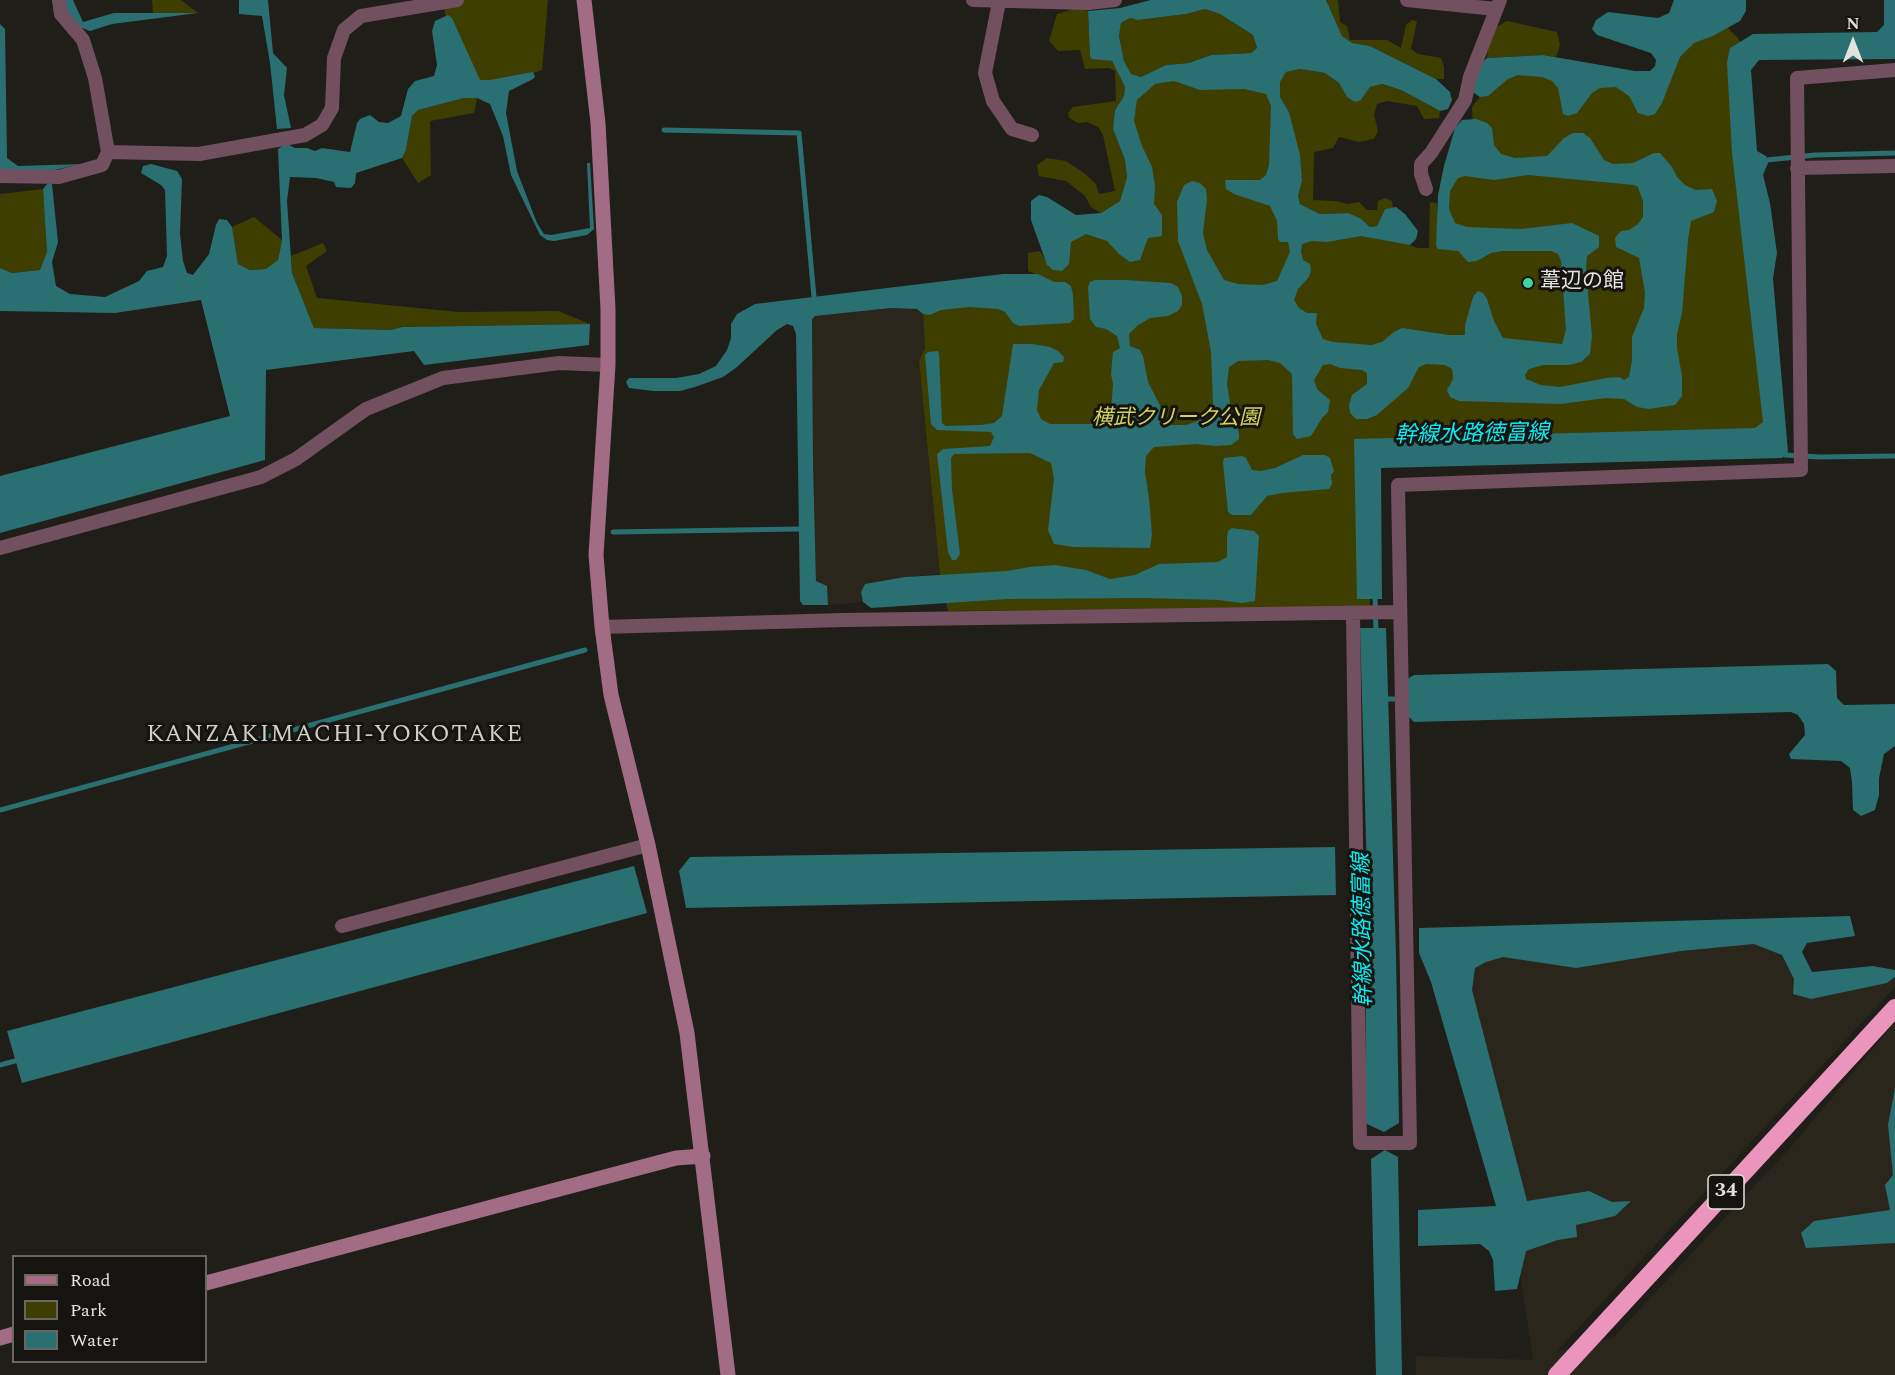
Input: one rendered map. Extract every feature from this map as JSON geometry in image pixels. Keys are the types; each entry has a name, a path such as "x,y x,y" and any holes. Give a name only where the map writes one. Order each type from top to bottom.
{"highway":[{"name":"34","path":"1557,1375 1895,1008"}],"street":[{"path":"0,176 59,177 102,165 108,152 95,78 83,40 61,14 59,0"},
{"path":"108,152 199,154 305,135 321,125 332,108 334,58 344,30 361,16 457,0"},
{"path":"584,0 598,123 608,309 608,365 596,555 602,627 611,695 648,845 687,1033 728,1375"},
{"path":"973,0 1088,3 1115,0"},
{"path":"1407,0 1498,4 1470,77 1465,100 1431,153 1421,164 1421,174 1426,189"},
{"path":"999,2 986,73 993,101 1012,129 1032,135"},
{"path":"1353,613 1360,1143 1410,1143 1398,485 1801,470 1797,78 1895,70"},
{"path":"1797,168 1895,166"},
{"path":"0,548 261,477 297,459 366,409 443,378 559,363 608,365"},
{"path":"602,627 843,620 1400,612"},
{"path":"342,926 648,845"},
{"path":"207,1283 676,1158 703,1156"}],"shaded area":[{"path":"891,308 917,309 923,314 925,348 919,361 940,574 888,581 861,592 863,602 828,605 827,586 816,581 812,319 814,316"},
{"path":"1777,918 1806,982 1895,979 1895,987 1556,1352 1613,1338 1790,1148 1895,1022 1895,1375 1416,1375 1416,1356 1533,1360 1513,1225 1419,928"}],"green space":[{"path":"152,0 181,0 198,13 153,13"},
{"path":"443,0 548,0 542,70 493,87 456,81"},
{"path":"1326,0 1338,0 1340,22 1347,26 1350,40 1387,40 1401,48 1406,25 1412,20 1417,21 1411,49 1418,54 1441,58 1444,79 1436,79 1370,46 1352,43 1342,36"},
{"path":"1077,8 1088,11 1090,57 1112,61 1125,87 1124,96 1115,110 1113,129 1125,160 1127,177 1120,201 1101,213 1091,207 1085,196 1066,181 1039,176 1037,165 1047,158 1066,161 1096,184 1099,194 1115,191 1103,135 1098,127 1087,122 1078,123 1069,118 1068,113 1073,107 1116,101 1115,71 1109,68 1085,69 1080,50 1058,51 1049,41 1057,14"},
{"path":"1205,9 1220,14 1253,35 1257,48 1251,53 1211,55 1189,63 1166,65 1141,77 1131,74 1124,61 1119,36 1121,23 1130,18 1139,20 1186,14"},
{"path":"1507,21 1557,32 1560,45 1556,57 1543,55 1487,58 1495,28"},
{"name":"横武クリーク公園","path":"1692,24 1728,28 1746,51 1770,427 1756,437 1364,446 1370,607 948,611 940,574 919,361 925,348 923,314 940,298 1038,275 1028,271 1028,253 1040,251 1050,268 1055,230 1134,224 1123,117 1137,89 1169,74 1264,77 1284,122 1286,202 1306,226 1408,236 1410,245 1429,248 1430,202 1437,203 1437,245 1442,201 1473,130 1472,107 1499,73 1661,78"},
{"path":"1300,69 1326,73 1339,83 1347,97 1361,100 1370,87 1381,84 1401,90 1440,111 1439,118 1424,119 1417,106 1387,101 1377,104 1374,115 1378,131 1374,139 1359,142 1339,137 1333,148 1314,152 1313,200 1348,204 1359,202 1367,210 1377,210 1378,201 1385,198 1392,201 1393,208 1385,209 1377,226 1370,227 1360,218 1348,213 1320,214 1300,204 1298,196 1302,181 1289,112 1280,97 1280,82 1285,72"},
{"path":"464,98 477,98 474,113 430,121 431,175 418,183 402,158 406,150 412,116 418,110"},
{"path":"43,189 47,252 40,270 12,273 0,268 0,194"},
{"path":"254,217 282,240 278,260 266,269 250,270 238,264 232,227"},
{"path":"323,243 327,251 306,266 317,298 458,312 558,311 590,324 402,327 391,330 314,328 292,273 291,256"}],"water":[{"path":"65,0 73,0 83,22 114,13 198,13 112,24 90,31 74,25"},
{"path":"239,0 268,0 273,53 287,68 284,95 291,128 277,129 262,16 239,14"},
{"path":"1151,0 1326,0 1342,36 1352,43 1370,46 1436,79 1450,92 1452,100 1448,109 1440,111 1401,90 1382,84 1370,87 1361,100 1355,102 1347,97 1339,83 1325,73 1300,69 1286,72 1280,82 1280,97 1289,112 1300,155 1302,181 1298,196 1300,204 1320,214 1348,213 1360,218 1370,227 1377,226 1385,209 1396,207 1405,214 1418,231 1416,239 1410,245 1361,236 1302,244 1303,260 1310,264 1311,270 1309,277 1298,289 1294,300 1299,308 1307,313 1317,313 1316,324 1323,339 1333,342 1371,345 1382,342 1402,328 1465,335 1465,325 1473,297 1478,291 1483,293 1487,299 1494,321 1503,338 1562,344 1566,330 1561,261 1558,254 1551,251 1502,251 1491,253 1477,261 1468,262 1458,251 1438,249 1436,246 1438,195 1455,128 1462,120 1476,119 1487,123 1492,128 1494,145 1501,154 1515,158 1547,156 1564,138 1573,133 1583,133 1590,138 1604,160 1613,164 1633,163 1654,153 1660,153 1685,185 1696,190 1712,189 1717,201 1714,212 1691,221 1682,313 1677,334 1682,396 1675,405 1649,409 1637,407 1624,399 1606,398 1561,404 1459,401 1450,397 1447,390 1453,379 1452,369 1445,365 1426,364 1419,367 1408,388 1377,415 1367,419 1356,419 1350,413 1349,405 1352,395 1367,384 1367,373 1330,364 1323,365 1314,380 1317,389 1330,400 1328,412 1311,436 1297,439 1293,434 1292,374 1280,363 1268,360 1238,361 1229,367 1227,384 1239,439 1231,445 1196,444 1154,447 1146,456 1145,472 1152,534 1150,548 1074,547 1054,544 1048,530 1054,479 1051,463 1030,453 954,454 951,458 952,489 960,554 956,560 952,560 948,552 937,454 943,449 990,446 994,437 991,432 937,430 931,424 925,355 928,352 938,351 939,354 942,423 946,426 994,423 1002,416 1013,344 1050,347 1064,357 1063,362 1054,363 1039,390 1037,410 1041,419 1050,424 1094,424 1107,421 1111,410 1113,352 1120,348 1117,336 1106,329 1096,327 1090,319 1088,287 1090,282 1125,280 1171,283 1178,287 1182,296 1182,305 1178,311 1168,316 1150,318 1137,326 1129,334 1130,346 1140,350 1148,382 1170,425 1186,425 1209,417 1213,404 1211,352 1202,304 1178,241 1177,202 1184,185 1192,181 1200,183 1206,189 1203,233 1207,250 1224,280 1238,284 1263,285 1277,281 1290,252 1288,242 1280,242 1278,239 1277,221 1270,206 1226,189 1225,180 1260,180 1266,175 1269,165 1271,106 1266,94 1244,89 1200,90 1174,81 1155,84 1137,100 1134,121 1152,167 1155,186 1154,204 1162,215 1162,236 1148,238 1140,260 1130,262 1107,241 1086,234 1071,242 1069,264 1062,271 1053,270 1047,265 1031,220 1031,201 1039,195 1047,197 1076,215 1101,213 1120,201 1127,177 1125,160 1113,129 1115,110 1124,96 1125,87 1112,61 1090,57 1088,11 1120,8","holes":["1205,9 1220,14 1253,35 1257,48 1251,53 1211,55 1189,63 1166,65 1141,77 1131,74 1124,61 1119,36 1121,23 1130,18 1138,20 1186,14","1528,175 1638,187 1643,201 1643,217 1638,224 1629,230 1621,231 1615,238 1616,247 1639,258 1645,292 1644,308 1632,337 1629,377 1624,380 1619,377 1606,378 1560,387 1541,385 1526,379 1525,375 1529,369 1543,365 1569,365 1581,362 1590,354 1592,336 1586,271 1587,256 1599,247 1599,236 1572,223 1521,229 1467,227 1455,223 1449,209 1450,191 1458,178 1465,176 1494,180"]},
{"path":"1674,0 1746,0 1746,11 1740,21 1713,36 1694,43 1680,57 1662,103 1655,114 1648,116 1638,113 1629,96 1616,87 1600,88 1592,93 1577,113 1568,116 1563,114 1558,88 1552,81 1542,77 1518,75 1508,79 1488,96 1480,97 1474,93 1472,86 1482,62 1487,58 1543,55 1635,71 1650,71 1655,66 1656,60 1651,53 1597,35 1592,29 1596,20 1608,12 1658,18 1669,13"},
{"path":"1884,0 1895,0 1895,59 1759,60 1751,70 1757,151 1766,156 1768,163 1763,175 1770,203 1777,253 1773,278 1788,452 1782,458 1381,468 1382,599 1357,599 1354,439 1755,428 1763,422 1732,153 1727,63 1730,48 1753,34 1877,32 1884,25"},
{"path":"448,15 452,18 480,80 533,72 535,77 533,79 509,91 506,113 517,171 537,223 544,234 551,235 590,228 587,163 590,163 594,229 587,235 554,241 547,240 540,235 511,175 503,136 490,104 477,98 464,98 418,110 412,116 406,150 402,158 356,173 355,183 351,188 336,187 334,182 316,178 290,177 287,201 292,273 314,328 391,330 402,327 590,324 589,345 424,365 414,351 266,370 265,460 0,533 0,476 230,416 201,300 115,313 0,311 0,268 12,273 40,270 47,252 43,189 48,183 52,184 58,242 52,262 56,286 70,294 105,297 139,281 147,271 163,267 167,256 165,190 141,173 143,166 151,164 177,171 182,179 180,234 183,261 187,273 193,275 209,254 219,219 227,220 232,227 238,264 250,270 266,269 278,260 282,240 278,149 289,145 315,151 322,148 350,152 360,119 370,115 379,122 388,123 401,116 408,89 415,81 434,76 437,65 432,31 435,21"},
{"path":"0,24 5,29 7,158 18,166 82,164 46,172 0,172"},
{"path":"1003,274 1038,274 1054,282 1065,282 1071,286 1074,319 1070,323 1019,326 1013,323 1005,312 998,309 969,307 941,310 930,315 923,314 917,309 891,308 815,316 812,319 816,581 827,586 828,605 803,605 800,601 796,334 793,326 787,324 777,330 723,377 695,387 680,391 653,391 629,388 626,382 629,378 676,378 699,374 716,366 727,350 731,338 731,324 737,314 755,304"},
{"path":"1303,455 1325,455 1330,458 1334,471 1331,475 1332,484 1329,489 1267,496 1251,515 1232,515 1228,512 1224,458 1242,456 1246,458 1252,470 1260,471 1275,468"},
{"path":"1232,528 1254,531 1259,536 1255,601 1242,603 1144,598 1008,599 871,608 863,602 861,592 865,584 905,577 1007,571 1055,565 1086,570 1110,579 1135,575 1159,564 1218,562 1227,557 1228,531"},
{"path":"1360,628 1386,628 1399,1123 1384,1132 1365,1123 1367,875"},
{"path":"1828,664 1836,671 1837,698 1844,705 1895,704 1895,746 1884,754 1875,810 1861,816 1853,810 1850,768 1841,761 1791,759 1789,754 1805,735 1804,724 1798,715 1791,712 1414,722 1408,716 1407,679 1414,675"},
{"path":"1335,847 1336,895 686,908 679,871 690,857"},
{"path":"634,866 647,913 22,1083 7,1031"},
{"path":"1850,916 1855,936 1807,943 1802,952 1812,972 1873,966 1895,970 1895,977 1887,983 1811,999 1793,994 1794,979 1782,955 1754,944 1681,951 1576,968 1503,957 1475,968 1472,990 1527,1201 1589,1191 1612,1202 1631,1201 1615,1216 1576,1225 1577,1237 1558,1240 1526,1251 1517,1289 1495,1291 1493,1260 1489,1251 1480,1244 1418,1246 1418,1210 1496,1206 1431,982 1419,953 1419,928"},
{"path":"1895,1088 1895,1243 1806,1248 1801,1233 1814,1221 1890,1210 1885,1185 1893,1175 1888,1125"},
{"path":"1385,1150 1398,1157 1402,1375 1376,1375 1371,1159"}],"waterway":[{"path":"664,130 799,133 814,297"},
{"path":"1767,160 1815,155 1895,153"},
{"path":"1781,451 1785,455 1820,457 1895,456"},
{"path":"613,532 799,529"},
{"name":"幹線水路徳富線","path":"1375,595 1376,633"},
{"path":"0,810 585,650"},
{"path":"1382,699 1402,699"},
{"path":"0,1065 22,1059"}],"place":[{"name":"葦辺の館","path":"1528,283"}],"district":[{"name":"KANZAKIMACHI-YOKOTAKE","path":"335,736"}]}
